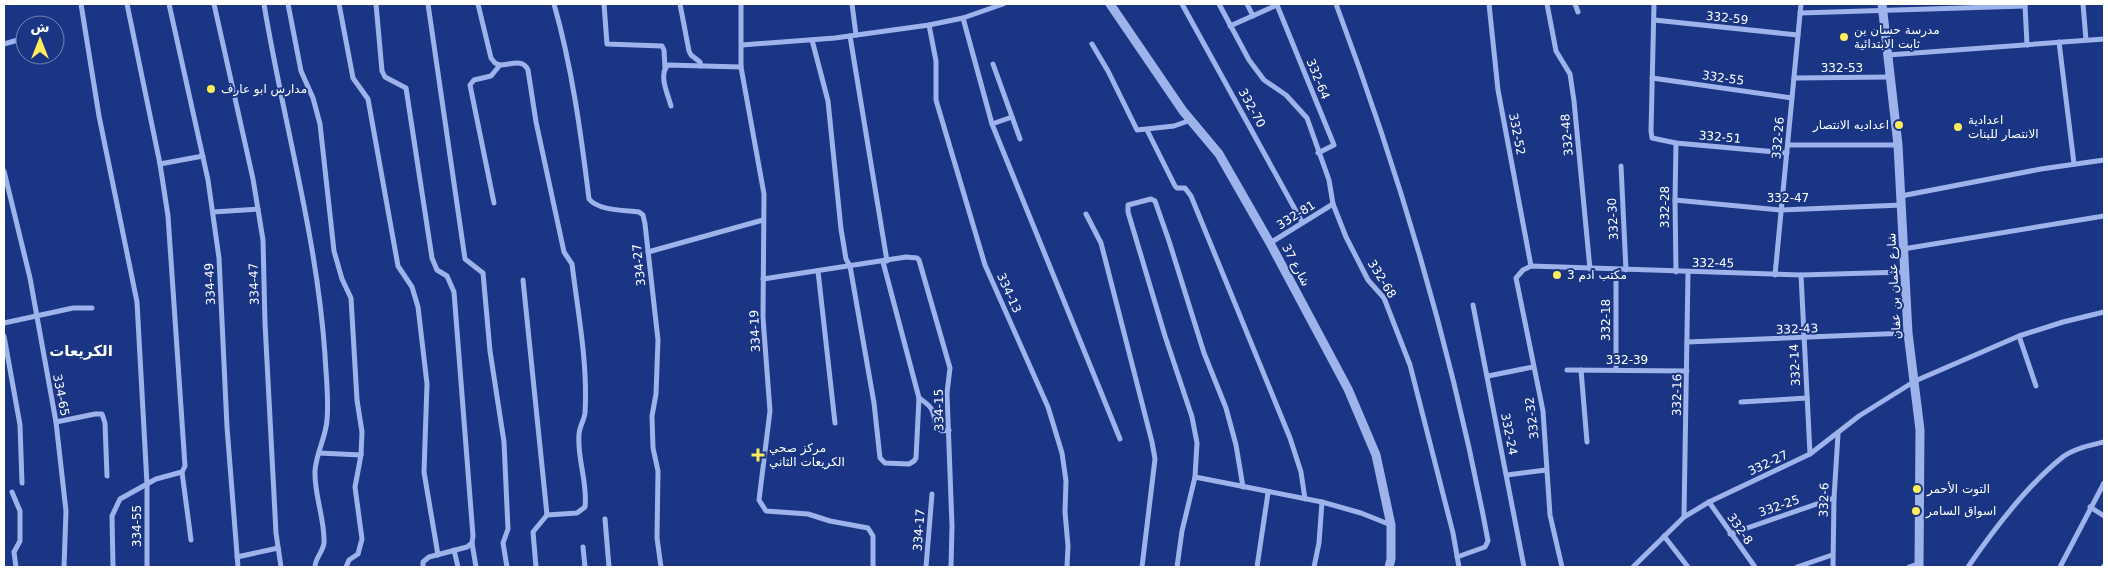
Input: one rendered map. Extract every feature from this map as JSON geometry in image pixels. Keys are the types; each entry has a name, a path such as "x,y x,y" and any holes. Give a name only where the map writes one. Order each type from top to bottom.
{"street":[{"name":"334-55","path":"81,4 99,116 137,302 147,484 147,567"},
{"path":"127,4 160,164 168,216 185,466 182,472 191,540"},
{"name":"334-49","path":"169,4 203,156 219,258 227,427 238,567"},
{"name":"334-47","path":"214,4 263,240 265,323 278,548 281,567"},
{"path":"264,4 286,126 309,230 318,284 325,355 328,420 315,474 324,533 324,545 315,563 315,567"},
{"path":"288,4 301,71 313,98 320,124 334,251 350,298 357,400 362,432 361,455 355,487 362,539 358,554 349,560 346,567"},
{"path":"339,4 353,78 368,99 398,266 412,287 418,308 427,384 424,472 438,555"},
{"path":"376,4 382,71 385,77 406,88 432,258 437,270 446,276 454,292 472,543 476,567"},
{"path":"428,4 465,259 483,272 490,351 504,442 508,529 503,543 506,567"},
{"path":"478,4 491,58 500,66 522,63 528,70 536,122 564,252 572,264 584,361 585,415 578,434 586,496 585,508 577,513 547,515"},
{"name":"334-27","path":"554,4 561,29 580,130 590,199 594,204 643,214 658,340 656,394 652,416 653,448 658,471 657,538 661,567"},
{"path":"604,4 607,44 662,46 665,68 663,78 671,106"},
{"path":"680,4 689,51 700,62 701,66"},
{"name":"334-19","path":"741,4 742,67 764,194 763,318 770,411 759,500 766,511 808,514 830,522 868,528 874,536 873,567"},
{"path":"812,40 828,101 841,229 846,259 850,266 874,404 880,458 882,462 908,464 914,461 919,398 885,262 853,36 852,4"},
{"path":"742,45 853,36 929,25 963,18 1003,4"},
{"name":"شارع 37","path":"1110,4 1190,120 1219,154 1270,243 1352,397 1376,455 1390,525 1391,559 1388,567"},
{"name":"332-70","path":"1182,4 1302,222"},
{"name":"332-68","path":"1219,4 1249,60 1264,80 1286,95 1307,118 1329,180 1333,204 1346,237 1368,280 1384,298 1410,364 1453,533 1458,567"},
{"path":"1247,4 1253,16"},
{"path":"1336,4 1366,85 1425,274 1444,342 1477,481 1488,541 1485,547 1457,557"},
{"name":"332-52","path":"1489,4 1498,90 1532,266"},
{"name":"332-48","path":"1547,4 1556,51 1570,74 1590,269"},
{"path":"1575,4 1578,12"},
{"path":"1652,78 1654,4"},
{"name":"332-26","path":"1776,275 1801,4"},
{"path":"2083,4 2086,40"},
{"path":"1230,26 1277,5"},
{"name":"332-64","path":"1277,5 1334,145 1318,153"},
{"path":"1800,13 1880,6 2025,5 2027,45"},
{"name":"شارع عثمان بن عفان","path":"1880,6 1891,77 1898,145 1908,333 1921,449 1915,566"},
{"path":"963,18 992,124 1120,439"},
{"name":"332-59","path":"1654,20 1798,35"},
{"name":"334-13","path":"929,25 936,60 936,100 985,265 1048,407 1062,453 1066,481 1067,567"},
{"path":"1888,55 2104,39"},
{"path":"2059,42 2074,164"},
{"path":"1092,44 1108,71 1135,129 1139,131 1174,126 1190,120"},
{"path":"665,68 673,64 742,67"},
{"path":"993,64 1020,139"},
{"path":"494,203 470,85 474,80 491,76 500,66"},
{"name":"332-53","path":"1794,78 1891,77"},
{"name":"332-55","path":"1652,78 1792,98"},
{"name":"332-51","path":"1652,78 1652,138 1676,143 1787,153"},
{"path":"992,124 1012,117"},
{"path":"1147,130 1175,186 1185,188 1191,196 1290,438 1301,472 1305,499"},
{"name":"332-28","path":"1676,143 1676,272"},
{"path":"1788,145 1898,145"},
{"path":"160,164 203,156"},
{"name":"332-47","path":"1675,200 1781,210 1901,200 2074,164 2104,160"},
{"name":"332-30","path":"1621,166 1626,270"},
{"name":"334-65","path":"4,171 30,278 56,422 66,511 64,567"},
{"path":"1176,567 1182,531 1195,477 1197,443 1192,417 1165,336 1128,205 1151,199 1154,201 1170,241 1204,353 1226,408 1236,445 1243,488"},
{"name":"332-81","path":"1270,243 1333,204"},
{"path":"213,212 258,209"},
{"path":"1086,214 1102,243 1155,459 1142,567"},
{"path":"1903,249 2104,216"},
{"path":"648,252 764,220"},
{"name":"334-15","path":"885,262 906,257 917,258 922,264 950,368 947,393 952,526 951,567"},
{"path":"763,279 885,262"},
{"name":"332-45","path":"1523,270 1532,266 1776,275 1904,272"},
{"name":"332-32","path":"1523,270 1516,278 1543,411 1550,515 1562,567"},
{"name":"332-18","path":"1616,270 1616,370"},
{"path":"818,271 835,423"},
{"name":"332-16","path":"1684,518 1688,272"},
{"name":"332-14","path":"1800,275 1810,454"},
{"path":"523,280 547,515 533,532 536,567"},
{"name":"332-24","path":"1473,304 1524,567"},
{"path":"4,323 73,308 92,308"},
{"name":"332-27","path":"1633,567 1684,518 1709,502 1810,454 1859,416 1914,381 2019,336 2063,322 2104,312"},
{"name":"332-43","path":"1687,342 1804,339 1908,333"},
{"path":"4,336 20,425 22,483"},
{"path":"2019,336 2036,386"},
{"path":"1488,376 1533,367"},
{"name":"332-39","path":"1567,370 1687,371"},
{"path":"1582,370 1587,442"},
{"path":"919,398 934,410 936,427 942,431 949,430"},
{"path":"1741,402 1807,398"},
{"path":"56,422 102,414 105,423 107,476"},
{"name":"332-6","path":"1833,567 1834,498 1838,434"},
{"path":"1968,567 2029,489 2065,456 2085,446 2104,442"},
{"path":"319,452 361,455"},
{"path":"1507,475 1546,470"},
{"path":"113,567 112,516 120,499 156,479 182,472"},
{"path":"1195,477 1268,493 1322,502 1361,513 1390,525"},
{"path":"2060,567 2104,483"},
{"path":"12,492 20,511 20,541 14,552 16,567"},
{"path":"1257,567 1268,493"},
{"name":"334-17","path":"926,567 932,494"},
{"name":"332-25","path":"1730,534 1834,498"},
{"path":"1314,567 1320,543 1322,502"},
{"name":"332-8","path":"1709,502 1755,567"},
{"path":"2090,507 2104,516"},
{"path":"605,519 610,567"},
{"path":"1664,536 1688,567"},
{"path":"423,567 423,562 429,556 467,547 472,543"},
{"path":"583,547 585,567"},
{"path":"236,557 278,548"},
{"path":"454,550 458,567"},
{"path":"1797,567 1832,555"}],"place":[{"name":"مدرسة حسان بن ثابت الابتدائية","path":"1844,37"},
{"name":"مدارس ابو عارف","path":"211,89"},
{"name":"اعداديه الانتصار","path":"1899,125"},
{"name":"اعدادية الانتصار للبنات","path":"1958,127"},
{"name":"مكتب ادم 3","path":"1557,275"},
{"name":"مركز صحي الكريعات الثاني","path":"758,455"},
{"name":"التوت الأحمر","path":"1917,489"},
{"name":"اسواق السامر","path":"1916,511"}],"district":[{"name":"الكريعات","path":"81,351"}]}
